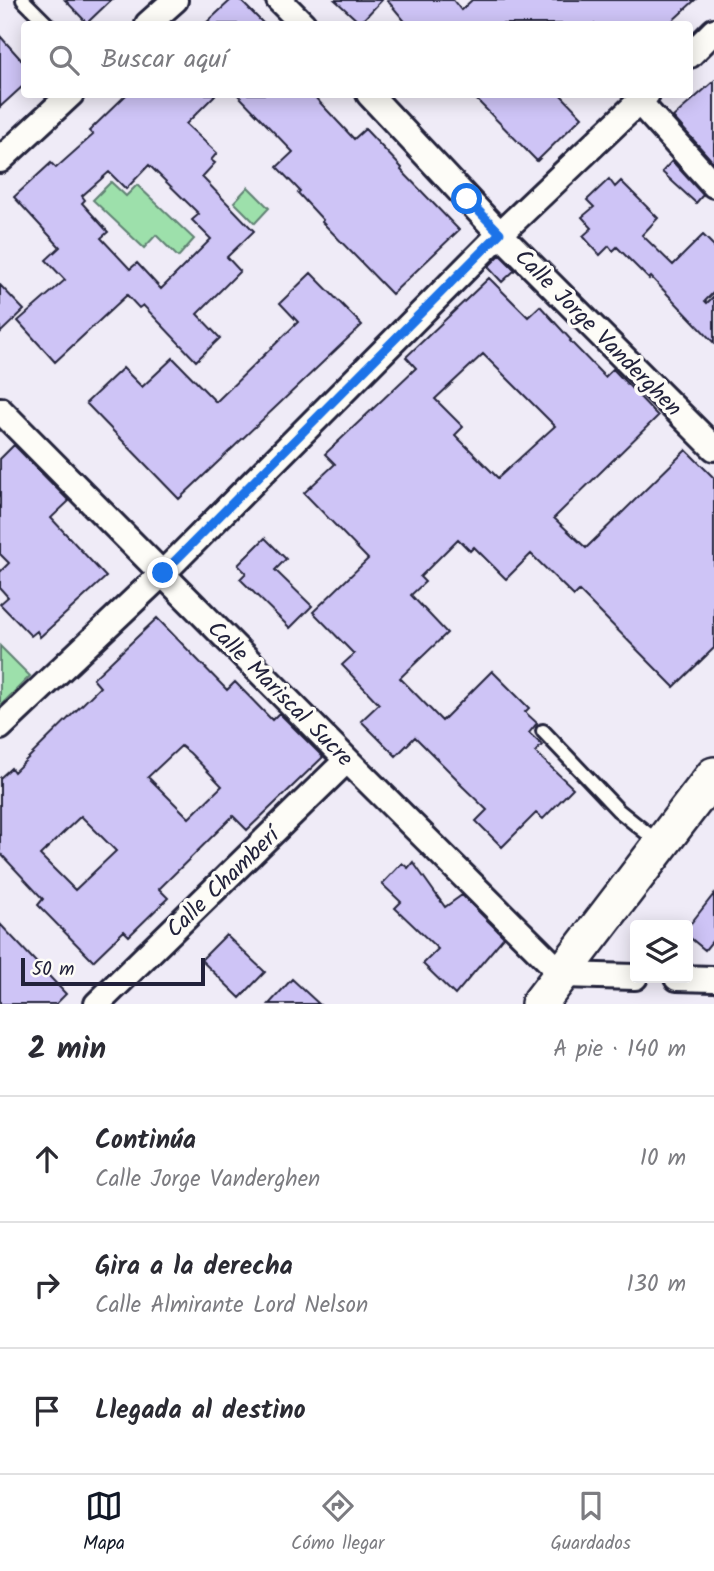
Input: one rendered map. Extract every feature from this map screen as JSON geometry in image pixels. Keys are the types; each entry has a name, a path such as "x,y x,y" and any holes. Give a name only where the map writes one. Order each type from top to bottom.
{"main road":[{"path":"540,1004 714,775"}],"street":[{"path":"151,21 174,0"},
{"path":"279,0 300,21"},
{"path":"693,52 714,32"},
{"path":"0,160 67,98"},
{"name":"Calle Jorge Vanderghen","path":"373,98 500,233 714,448"},
{"path":"0,727 163,573 500,233 643,98 714,185"},
{"name":"Calle Mariscal Sucre","path":"0,410 563,975"},
{"name":"Calle Chamberí","path":"97,1004 347,760"},
{"path":"563,975 630,977"},
{"path":"693,978 714,979"}],"lane":[{"path":"23,0 44,21"},
{"path":"543,730 618,810 661,845"}],"green space":[{"path":"111,182 126,196 137,185 194,239 178,257 156,235 144,248 93,200"},
{"path":"248,187 269,208 255,223 234,202"},
{"path":"0,646 30,676 0,706"}],"building":[{"path":"65,0 111,0 89,21 85,21"},
{"path":"231,0 240,0 261,21 208,21"},
{"path":"335,0 382,0 362,21 358,21"},
{"path":"387,0 453,0 461,10 472,0 695,0 672,21 404,21"},
{"path":"0,36 21,60 21,88 0,107"},
{"path":"714,81 714,163 673,117"},
{"path":"123,98 212,98 186,124 217,153 211,160 215,163 202,177 254,231 227,257 240,271 197,314 220,338 196,361 143,305 139,308 127,295 55,362 18,321 65,280 46,260 60,247 14,197 51,163 56,168 93,135 89,131","holes":["149,165 199,214 192,220 211,239 161,289 137,263 130,269 101,238 108,232 82,203 85,200 82,196 109,172 126,189"]},
{"path":"241,98 316,98 354,139 365,129 459,230 392,294 322,222 298,193 300,191 277,167 293,152"},
{"path":"475,98 564,98 582,117 537,161"},
{"path":"672,161 703,195 696,203 662,172"},
{"path":"609,179 615,187 621,181 658,218 642,235 673,265 703,235 714,246 714,292 705,301 707,303 714,296 714,343 651,277 649,279 617,247 613,251 609,246 600,255 583,236 592,228 582,217 594,207 587,200"},
{"path":"500,255 515,270 502,282 488,267"},
{"path":"311,273 362,325 179,499 86,403 123,368 142,387 173,358 216,402 298,322 280,303"},
{"path":"489,278 528,317 540,306 605,377 613,369 658,416 554,518 586,548 686,450 714,478 714,648 674,687 579,591 574,596 531,554 506,579 474,547 470,551 458,539 420,577 425,582 411,595 447,633 400,678 442,721 492,671 529,708 525,712 537,723 529,733 542,745 535,752 573,788 543,819 536,813 502,847 476,821 487,810 415,737 396,756 361,721 379,704 342,665 354,654 313,612 368,559 304,493 335,464 325,454 416,368 406,357","holes":["483,354 555,426 498,478 455,435 463,427 435,399"]},
{"path":"0,285 24,310 0,333"},
{"path":"14,445 69,501 51,518 106,577 40,637 37,631 31,636 0,604 8,597 0,588 0,572 9,563 0,554 0,459"},
{"path":"265,538 286,559 275,570 312,606 290,628 240,579 246,573 238,565"},
{"path":"157,618 227,690 235,682 272,720 279,713 323,757 247,830 233,816 159,889 168,898 129,936 124,931 93,961 38,905 43,899 0,853 0,778 11,768 14,772 100,687 93,679","holes":["181,746 222,786 189,818 148,777","81,816 116,851 75,890 40,855"]},
{"path":"413,862 445,907 462,895 504,937 455,995 423,964 438,949 395,908 401,902 382,884 402,863 408,868"},
{"path":"714,894 714,939 705,950 693,940 693,921"},
{"path":"0,924 66,994 56,1004 0,1004"},
{"path":"226,935 265,972 240,998 201,960"},
{"path":"292,979 319,1004 269,1004"}],"route":[{"path":"163,573 500,233 467,199"}]}
